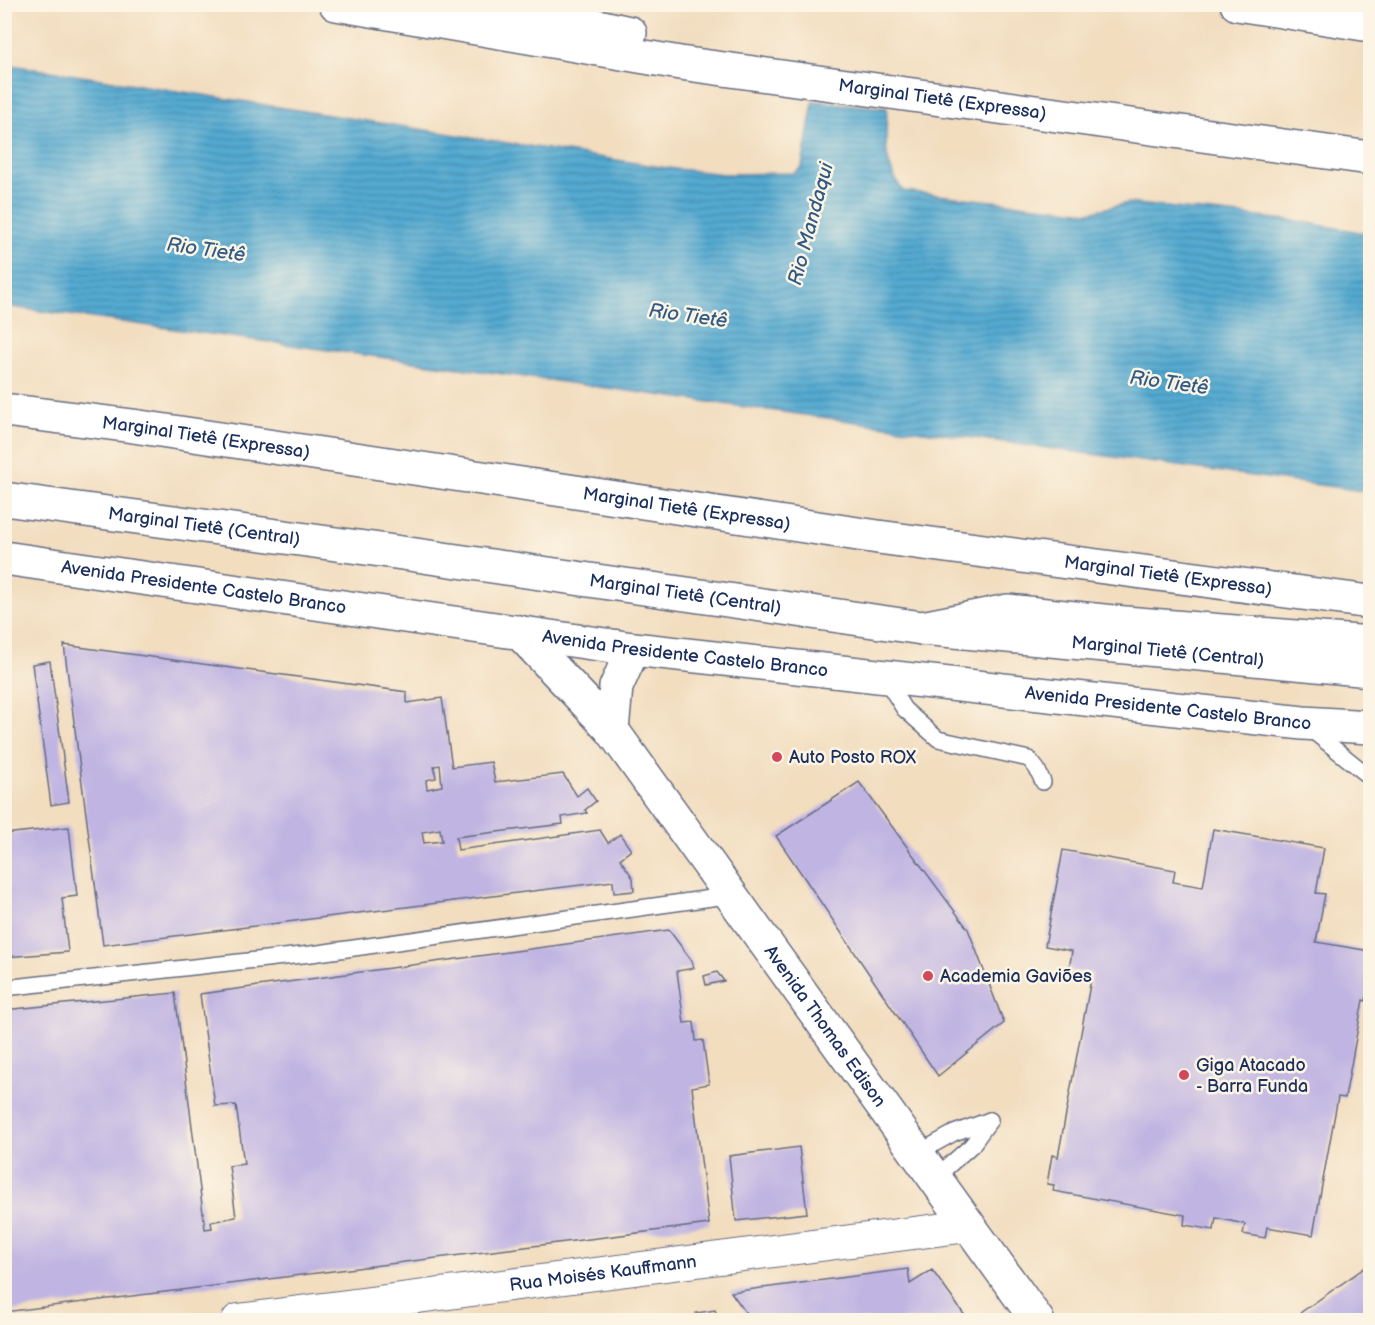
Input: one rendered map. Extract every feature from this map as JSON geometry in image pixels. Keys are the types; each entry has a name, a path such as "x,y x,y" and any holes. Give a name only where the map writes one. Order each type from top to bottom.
{"main road":[{"name":"Marginal Tietê (Expressa)","path":"336,4 680,63 1371,158"},
{"path":"498,4 633,34 680,63"},
{"path":"1237,4 1371,25"},
{"name":"Marginal Tietê (Expressa)","path":"4,410 145,428 878,537 1371,602"},
{"name":"Marginal Tietê (Central)","path":"4,499 454,560 922,628 1371,670"},
{"name":"Avenida Presidente Castelo Branco","path":"4,558 633,649 1303,723 1371,727"},
{"path":"922,628 1008,611 1371,643"},
{"name":"Avenida Thomas Edison","path":"519,632 612,730 1037,1320"},
{"path":"612,730 613,702 618,681 633,649"}],"street":[{"name":"Rua Moisés Kauffmann","path":"238,1320 968,1226"}],"lane":[{"path":"882,675 904,709 938,739 1029,759 1043,782"},
{"path":"1303,723 1371,777"},
{"path":"4,988 311,954 733,895"}],"water":[{"path":"5,64 667,168 724,174 793,173 802,167 813,101 887,108 888,161 903,191 1089,212 1128,203 1297,221 1370,234 1370,492 5,306"}],"building":[{"path":"64,645 407,692 407,703 442,698 452,767 491,762 495,782 563,774 577,796 587,788 596,801 585,810 587,813 562,817 563,824 456,837 458,850 600,830 608,843 620,834 631,850 620,859 633,878 634,891 614,893 613,881 103,945","holes":["440,765 442,786 427,789 426,780 436,778 434,766","440,829 442,841 424,843 422,832"]},
{"path":"50,661 69,802 51,805 32,664"},
{"name":"Academia Gaviões","path":"859,782 968,929 1004,1023 938,1076 776,836"},
{"path":"69,827 77,896 62,898 68,952 6,957 4,834"},
{"path":"1213,829 1324,848 1316,893 1325,894 1316,942 1370,951 1370,975 1366,1001 1363,1000 1345,1098 1338,1097 1313,1235 1267,1227 1265,1238 1243,1234 1245,1224 1216,1218 1214,1230 1184,1225 1185,1215 1053,1191 1054,1185 1047,1184 1052,1155 1058,1157 1092,974 1069,970 1072,951 1045,946 1063,850 1175,870 1173,882 1203,887"},
{"path":"669,930 692,961 694,968 677,971 684,1023 694,1022 696,1041 703,1040 709,1084 692,1087 709,1224 4,1312 4,1010 175,993 205,1229 212,1228 211,1222 236,1217 229,1166 244,1164 236,1105 215,1106 200,994"},
{"path":"717,972 724,981 706,985 704,976"},
{"path":"799,1147 807,1213 736,1221 729,1156"},
{"path":"1370,1264 1370,1320 1290,1320"},
{"path":"908,1269 910,1284 932,1270 968,1320 751,1320 731,1292"},
{"path":"715,1310 719,1320 699,1320 696,1313"}],"place":[{"name":"Auto Posto ROX","path":"777,757"},
{"name":"Academia Gaviões","path":"928,976"},
{"name":"Giga Atacado - Barra Funda","path":"1184,1075"}],"water label":[{"name":"Rio Mandaqui","path":"811,224"},
{"name":"Rio Tietê","path":"206,250"},
{"name":"Rio Tietê","path":"688,316"},
{"name":"Rio Tietê","path":"1169,383"}]}
